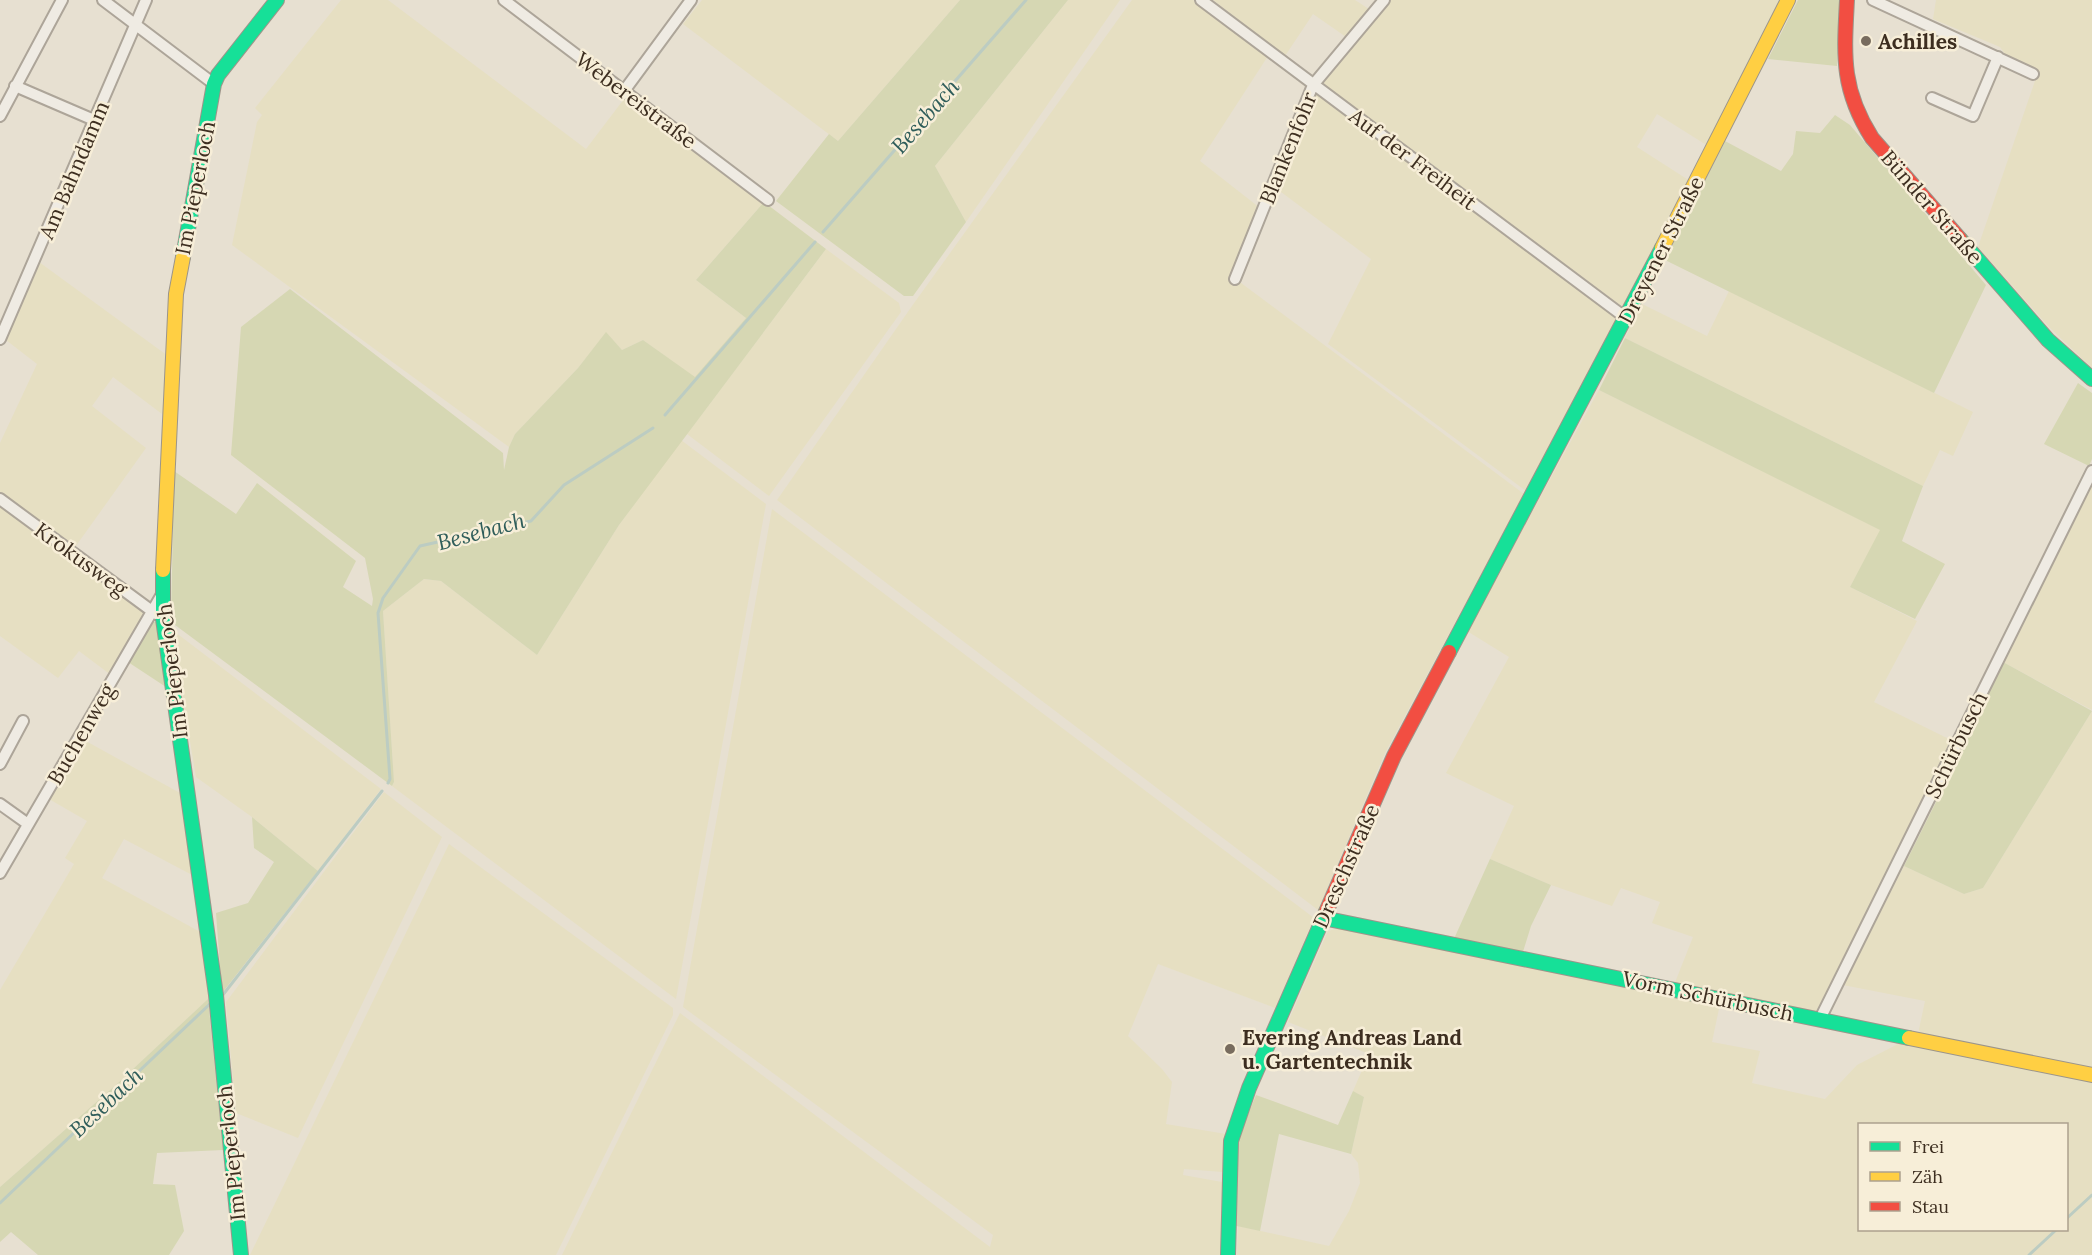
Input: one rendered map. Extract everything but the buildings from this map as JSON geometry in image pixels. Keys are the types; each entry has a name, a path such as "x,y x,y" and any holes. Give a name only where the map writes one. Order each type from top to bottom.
{"street":[{"path":"0,116 62,0"},
{"path":"103,0 214,84"},
{"name":"Am Bahndamm","path":"0,339 146,0"},
{"name":"Im Pieperloch","path":"241,1255 216,995 158,616 162,595 176,294 214,84 218,75 277,0"},
{"name":"Webereistraße","path":"504,0 768,200"},
{"path":"624,91 691,0"},
{"name":"Auf der Freiheit","path":"1201,0 1626,318"},
{"name":"Blankenfohr","path":"1235,279 1313,85 1384,0"},
{"name":"Dreyener Straße","path":"1532,499 1788,0"},
{"name":"Bünder Straße","path":"1847,0 1845,77 1848,94 1861,123 2048,340 2092,379"},
{"path":"1873,0 2033,74"},
{"path":"1932,98 1973,116 1998,57"},
{"path":"15,86 94,120"},
{"name":"Schürbusch","path":"1820,1019 2092,471"},
{"name":"Krokusweg","path":"0,499 158,616"},
{"name":"Dreschstraße","path":"1228,1255 1231,1141 1249,1088 1394,756 1532,499"},
{"name":"Buchenweg","path":"0,873 28,824 158,616"},
{"path":"0,764 23,721"},
{"path":"0,804 28,824"},
{"name":"Vorm Schürbusch","path":"1323,918 2092,1075"}],"shaded area":[{"path":"341,0 388,0 586,149 624,99 764,202 696,280 746,318 695,378 643,340 622,350 606,333 578,368 515,434 509,447 232,245 257,122 262,115 255,108"},
{"path":"702,0 960,0 838,141 683,24"},
{"path":"1068,0 1120,0 966,222 935,166"},
{"path":"1132,0 1193,0 1268,56 1200,161 1260,208 1233,277 1524,494 1385,753 1318,910 777,500 912,306"},
{"path":"1213,0 1355,0 1372,11 1349,39 1313,14 1285,56"},
{"path":"1391,0 1782,0 1708,146 1657,114 1637,147 1690,181 1624,308 1321,82"},
{"path":"1936,0 2092,0 2092,368 2049,327 1978,247 2038,72 2005,54 2000,47 1933,19"},
{"path":"1316,93 1618,318 1526,491 1328,344 1371,259 1277,189"},
{"path":"826,249 899,303 901,312 769,496 687,434"},
{"path":"39,262 168,356 166,417 113,377 92,406 146,448 73,550 0,496 0,443 37,364 6,340"},
{"path":"1729,291 1973,412 1953,456 1940,450 1923,486 1625,338 1642,304 1707,336"},
{"path":"1599,390 1881,530 1850,587 1917,621 1874,702 1953,741 1820,1010 1811,1013 1674,985 1693,937 1652,923 1660,902 1621,888 1612,906 1551,885 1490,859 1514,806 1446,773 1509,657 1467,631"},
{"path":"681,440 766,504 676,999 392,786 394,782 383,611 424,579 441,581 537,655 619,525"},
{"path":"2092,480 2092,710 2003,662"},
{"path":"0,503 143,609 147,618 111,675 79,651 58,678 0,636"},
{"path":"772,509 1314,918 1275,1008 1158,964 1128,1036 1172,1082 1166,1124 1226,1134 1223,1172 1184,1169 1183,1175 1222,1182 1221,1255 562,1255 680,1013 990,1247 993,1235 683,1007"},
{"path":"171,629 381,789 318,871 252,817 196,777"},
{"path":"2092,711 2092,1069 1918,1034 1925,1001 1843,985 1904,866 1964,894 1983,888"},
{"path":"84,740 180,793 194,876 124,839 102,878 202,933 208,999 118,1083 0,1187 0,990 74,864 65,858 87,821 49,799"},
{"path":"384,792 442,837 298,1138 236,1113 226,1002"},
{"path":"449,844 673,1008 673,1015 556,1255 250,1255"},
{"path":"1340,928 1720,1004 1712,1042 1760,1051 1752,1083 1825,1099 1857,1065 1904,1041 2092,1080 2092,1255 1237,1255 1238,1226 1329,1246 1349,1211 1360,1183 1358,1163 1351,1154 1364,1097 1353,1091 1369,1054 1288,1022 1328,931"}],"green space":[{"path":"960,0 1068,0 935,166 966,222 913,296 904,296 776,201 829,134 838,141"},
{"path":"1798,0 1840,0 1837,66 1768,59"},
{"path":"1835,115 1850,125 1986,285 1934,393 1665,260 1725,141 1781,171 1793,154 1796,131 1820,133"},
{"path":"764,202 826,249 619,525 537,655 441,581 424,579 383,611 394,782 392,786 171,622 174,471 236,514 257,483 356,561 343,587 372,606 373,599 365,558 231,455 241,327 290,289 503,453 504,470 509,447 515,434 578,368 606,332 622,350 643,340 695,377 746,318 696,280"},
{"path":"1625,338 1923,486 1902,541 1945,564 1915,619 1850,587 1880,530 1599,390"},
{"path":"2078,383 2092,393 2092,459 2089,466 2044,444"},
{"path":"153,622 158,622 169,689 128,662"},
{"path":"2003,662 2092,711 1983,888 1964,894 1904,866"},
{"path":"252,817 318,871 222,993 216,913 248,903 274,862 254,848"},
{"path":"1490,859 1551,885 1531,926 1522,955 1453,941"},
{"path":"208,999 223,1150 157,1153 153,1184 175,1185 184,1231 169,1255 38,1255 11,1232 0,1242 0,1187 118,1083"},
{"path":"1353,1091 1364,1097 1351,1154 1279,1134 1260,1231 1232,1225 1238,1139 1256,1095 1338,1125"}],"waterway":[{"name":"Besebach","path":"823,232 1026,0"},
{"name":"Besebach","path":"665,415 815,242"},
{"name":"Besebach","path":"388,783 390,779 378,613 383,598 420,546 531,521 564,485 653,428"},
{"name":"Besebach","path":"222,996 382,791"},
{"name":"Besebach","path":"0,1203 212,1002"},
{"path":"2068,1217 2092,1195"},
{"path":"2029,1255 2055,1231"}],"traffic: fast":[{"path":"183,257 214,84 218,75 277,0"},
{"path":"1960,239 2048,340 2092,379"},
{"path":"1449,652 1662,248"},
{"path":"163,570 163,619 216,995 241,1255"},
{"path":"1228,1255 1231,1141 1249,1088 1326,912"},
{"path":"1323,918 1909,1038"}],"traffic: slow":[{"path":"1662,248 1788,0"},
{"path":"163,570 176,294 183,257"},
{"path":"1909,1038 2092,1075"}],"traffic: jam":[{"path":"1847,0 1845,38 1847,72 1850,88 1862,120 1872,138 1960,239"},
{"path":"1326,912 1394,756 1449,652"}],"place":[{"name":"Achilles","path":"1866,41"},
{"name":"Evering Andreas Land u. Gartentechnik","path":"1230,1049"}]}
